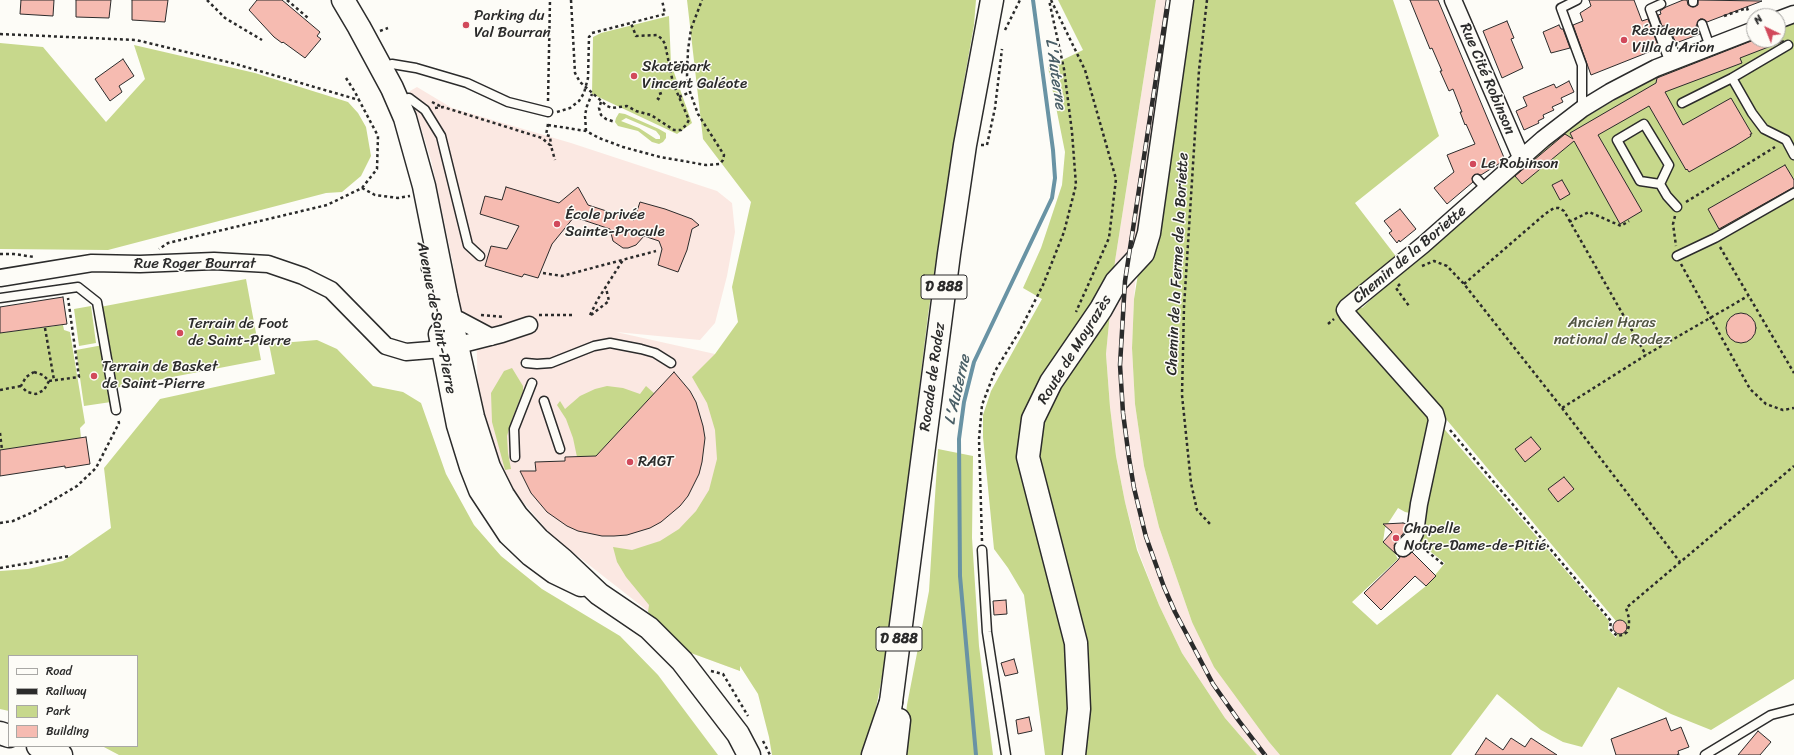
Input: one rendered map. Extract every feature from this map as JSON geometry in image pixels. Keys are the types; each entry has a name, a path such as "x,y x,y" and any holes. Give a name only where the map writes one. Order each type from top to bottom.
{"main road":[{"name":"Avenue de Saint-Pierre","path":"327,0 367,66 393,118 400,139 426,269 445,323"},
{"name":"Avenue de Saint-Pierre","path":"343,0 360,27 398,100 405,118 424,186 450,347 458,425 480,490 509,534 531,555 554,572 599,594 649,628 682,661 738,734 749,755"},
{"name":"Rocade de Rodez","path":"884,755 948,261 965,145 992,0"},
{"name":"Route de Moyrazès","path":"1074,755 1079,709 1076,644 1028,457 1033,419 1051,382 1101,309 1116,282 1143,253 1149,232 1182,0"},
{"name":"Avenue de Saint-Pierre","path":"450,347 489,467 502,495 517,516 538,539 599,594"},
{"path":"895,755 916,592 907,576"},
{"path":"873,755 891,702"},
{"path":"41,747 61,755"}],"street":[{"name":"Rue Cité Robinson","path":"1453,0 1521,157"},
{"name":"Chemin de la Boriette","path":"1435,413 1345,310 1347,307 1482,184 1521,157 1582,109 1610,92 1656,68 1746,33"},
{"name":"Rue Roger Bourrat","path":"0,278 92,263 140,264 214,261 268,264 303,276 331,290 386,346 406,352 450,347 491,337 529,325"},
{"path":"445,323 459,320 491,337"},
{"path":"1408,544 1417,527 1419,504 1437,420 1435,413"}],"lane":[{"path":"1577,0 1561,8 1582,65 1582,109"},
{"path":"1661,4 1650,9 1674,61"},
{"path":"1702,24 1710,47"},
{"path":"1664,31 1674,61"},
{"path":"1682,103 1732,78 1788,45"},
{"path":"392,64 416,68 467,83 508,102 548,112"},
{"path":"1732,78 1752,113 1764,129 1786,140 1794,155"},
{"path":"398,100 409,98 425,110 441,136 468,245 480,256"},
{"path":"1644,124 1669,165 1660,184 1640,181 1617,140 1644,124"},
{"path":"1660,184 1667,196 1677,207"},
{"path":"1677,256 1714,238 1794,193"},
{"path":"0,298 78,287 97,302 116,410"},
{"path":"526,363 551,363 594,346 610,343 641,349 655,354 671,363"},
{"path":"515,457 513,447 514,429 532,383"},
{"path":"544,401 560,449"},
{"path":"982,550 987,632 1006,755"},
{"path":"1705,755 1771,715 1794,709"}],"path":[{"path":"206,0 225,18 262,40"},
{"path":"287,0 308,18"},
{"path":"550,0 548,125 546,135 550,136 555,160"},
{"path":"571,0 575,73 580,82 607,106 612,108 627,106 636,111 651,115 674,130 681,130 686,126 689,120 679,97 668,63 665,44 657,35 636,36 630,23"},
{"path":"548,112 570,108 579,101 586,88 588,78 589,38 592,33 665,14 662,0"},
{"path":"548,125 586,131 599,138 623,147 660,157 706,165 720,164 724,155 704,126 690,92 687,76 691,29 702,0"},
{"path":"1004,32 1020,0"},
{"path":"1050,0 1085,70 1116,178 1109,238 1076,314"},
{"path":"982,550 979,439 982,405 995,371 1019,332 1043,285 1064,232 1076,185 1072,132 1064,69 1050,0"},
{"name":"Chemin de la Ferme de la Boriette","path":"1207,0 1198,78 1184,307 1182,395 1191,483 1197,510 1210,524"},
{"path":"1724,17 1746,8"},
{"path":"384,30 388,28"},
{"path":"0,34 136,40 232,63 359,100"},
{"path":"965,145 987,145 995,108 1002,47"},
{"path":"668,63 688,62"},
{"path":"140,264 149,255 168,243 327,205 362,188 377,169 378,136 346,78"},
{"path":"679,97 690,92"},
{"path":"586,131 585,116 592,94"},
{"path":"601,102 599,108 600,115 615,122"},
{"path":"425,110 443,107 542,138 551,146"},
{"path":"1786,140 1677,207 1672,224 1677,256 1750,389 1766,404 1783,410 1794,408"},
{"path":"362,188 375,195 398,198 412,196"},
{"path":"1464,284 1545,214 1554,208 1559,208 1564,211 1646,355"},
{"path":"1569,222 1590,212 1621,226 1629,221"},
{"path":"1714,238 1794,373"},
{"path":"544,273 562,276 656,251"},
{"path":"0,256 4,254"},
{"path":"605,287 609,301 590,315 605,287 623,260"},
{"path":"1419,266 1434,261 1447,266 1464,284 1562,408 1680,562"},
{"path":"1405,280 1396,288 1409,306"},
{"path":"21,386 27,392 36,394 44,390 49,381 79,377 67,289"},
{"path":"1562,408 1646,355 1748,296"},
{"path":"45,328 54,380"},
{"path":"21,386 26,377 34,372 43,375 49,381"},
{"path":"0,390 21,386"},
{"path":"0,523 13,522 35,511 77,486 96,468 105,447 119,422 116,410"},
{"path":"1435,413 1611,621 1610,629 1614,635 1619,636 1627,632 1629,618 1626,608 1794,466"},
{"path":"0,433 2,450"},
{"path":"1408,544 1444,565"},
{"path":"0,568 70,556"}],"shaded area":[{"path":"1156,0 1177,0 1138,245 1134,299 1132,348 1135,404 1144,466 1159,527 1192,622 1269,742 1280,755 1257,755 1225,718 1182,653 1159,605 1138,550 1125,502 1116,456 1106,354 1115,261"},
{"path":"417,87 452,108 571,143 717,191 732,203 735,232 727,276 715,323 700,340 616,332 715,354 740,671 691,653 653,615 552,536 506,482 478,399 476,320 458,309 453,264 431,160 416,112 409,98 410,91"}],"green space":[{"path":"687,0 976,0 974,25 957,121 928,315 889,640 867,755 772,755 758,694 740,666 740,671 691,653 648,612 649,605 626,577 617,562 613,547 632,550 660,541 679,529 696,511 709,490 717,459 715,430 707,403 692,377 715,354 738,322 732,287 751,202 703,139"},
{"path":"1058,0 1156,0 1115,261 1106,354 1116,456 1125,502 1137,550 1159,605 1182,653 1225,718 1257,755 1045,755 1024,595 1008,568 994,549 983,437 983,415 991,391 1042,299 1023,288 1041,248 1062,185 1065,152 1048,67 1083,50"},
{"name":"Ancien Haras national de Rodez","path":"1182,0 1393,0 1439,136 1355,203 1398,259 1336,309 1430,418 1410,513 1398,508 1385,528 1383,542 1394,552 1398,559 1352,602 1377,625 1426,586 1445,563 1418,542 1440,424 1609,621 1608,629 1616,638 1617,633 1613,628 1616,621 1361,318 1351,314 1359,306 1362,308 1404,269 1506,181 1578,122 1660,73 1746,39 1746,48 1786,48 1786,24 1794,21 1794,679 1711,730 1671,714 1618,687 1582,747 1563,742 1541,730 1497,694 1451,755 1280,755 1214,667 1192,622 1159,527 1144,466 1135,404 1132,348 1134,299"},
{"name":"Skatepark Vincent Galéote","path":"669,16 671,64 692,123 677,134 592,94 593,37 601,33"},
{"path":"0,43 43,47 106,122 145,79 134,45 255,73 348,102 358,113 366,127 371,156 361,176 342,192 326,193 108,250 0,249"},
{"path":"619,113 625,114 666,133 666,138 659,144 652,142 638,131 618,126 615,122","holes":["626,118 656,131 660,136 660,139 656,139 639,128 621,121"]},
{"name":"Terrain de Foot de Saint-Pierre","path":"246,279 261,360 115,388 100,307"},
{"path":"91,306 96,343 79,346 74,309"},
{"path":"63,325 64,330 70,332 85,423 80,428 81,438 0,450 0,333"},
{"path":"317,340 337,349 373,386 403,392 421,403 446,474 474,525 501,556 542,589 620,636 658,675 718,755 119,755 104,747 138,747 138,655 8,655 8,711 0,709 0,571 28,569 63,561 111,528 104,468 160,399 275,374 269,344"},
{"name":"Terrain de Basket de Saint-Pierre","path":"103,345 111,402 84,406 76,350"},
{"path":"512,368 523,386 523,391 507,436 511,469 505,470 492,422 491,393 504,371"},
{"path":"607,386 623,388 640,394 646,386 655,394 596,456 577,457 573,438 566,419 557,405 560,401 565,409 580,396 595,389"},
{"path":"938,449 973,456 972,538 979,646 993,755 901,755 907,705 929,591"}],"building":[{"path":"21,0 54,0 53,16 20,14"},
{"path":"76,0 111,0 109,18 76,17"},
{"path":"132,0 168,0 165,22 132,20"},
{"path":"257,0 282,0 320,32 317,36 321,39 305,58 274,37 249,10"},
{"path":"1410,0 1438,0 1505,160 1481,175 1474,175 1472,178 1473,182 1447,204 1434,188 1454,172 1447,155 1475,144 1466,124 1465,125 1460,112 1462,112 1453,89 1449,91 1440,71 1442,71 1432,48 1430,49"},
{"path":"1589,0 1634,0 1642,21 1648,19 1659,48 1591,75 1573,25 1583,21 1580,13 1591,6"},
{"path":"1683,0 1687,0 1688,5 1693,7 1698,5 1698,0 1762,1 1707,22 1700,19 1696,26 1700,34 1676,43 1669,28 1662,26 1658,15 1661,14 1660,11 1666,7"},
{"path":"1507,21 1514,38 1511,39 1523,68 1502,78 1483,31"},
{"path":"1559,25 1561,29 1563,29 1570,48 1551,53 1543,32"},
{"path":"1746,43 1746,48 1766,48 1740,58 1742,63 1665,92 1683,125 1731,98 1752,134 1735,146 1689,172 1687,169 1686,170 1649,106 1598,135 1642,211 1620,224 1574,141 1522,184 1515,176 1565,134 1573,139 1570,133 1656,83 1657,78"},
{"path":"123,59 134,76 119,86 122,92 110,101 95,79"},
{"path":"1569,81 1574,92 1561,98 1563,102 1552,107 1554,110 1543,115 1544,118 1538,121 1539,123 1524,130 1516,111 1527,106 1523,97 1554,84 1556,88"},
{"path":"1785,165 1794,180 1794,187 1719,229 1708,209"},
{"path":"1562,180 1570,194 1560,200 1552,185"},
{"path":"506,187 559,203 578,187 588,205 634,220 640,202 692,219 699,225 692,229 687,250 678,272 658,265 662,249 659,241 644,236 636,245 623,248 613,241 610,229 574,217 552,244 538,278 524,274 522,277 485,266 491,246 507,249 519,226 480,214 485,196 502,200"},
{"path":"1400,209 1416,229 1400,242 1399,240 1397,243 1389,233 1392,231 1384,221"},
{"path":"63,297 67,324 0,333 0,307"},
{"path":"1741,313 1747,314 1755,322 1755,334 1747,342 1741,343 1735,342 1727,334 1726,328 1727,322 1735,314"},
{"path":"674,372 690,391 696,402 705,438 699,474 688,496 680,506 661,522 650,528 627,535 614,536 602,536 578,531 567,526 547,512 531,493 520,471 536,471 535,462 565,461 565,457 596,456"},
{"path":"86,437 90,464 65,468 65,466 0,476 0,450"},
{"path":"1531,437 1541,449 1525,462 1515,449"},
{"path":"1564,477 1574,489 1558,502 1548,489"},
{"name":"Chapelle Notre-Dame-de-Pitié","path":"1383,524 1407,524 1406,530 1394,545 1396,554 1383,542 1392,532"},
{"path":"1412,552 1436,576 1426,586 1415,576 1381,610 1364,593 1398,560 1400,557 1398,556 1405,557"},
{"path":"1006,600 1007,614 994,615 993,601"},
{"path":"1620,620 1625,622 1627,627 1625,632 1620,634 1615,632 1613,627 1615,622"},
{"path":"1014,659 1018,673 1005,676 1001,663"},
{"path":"1029,717 1032,731 1018,734 1016,720"},
{"path":"1666,718 1671,731 1681,727 1689,747 1678,751 1679,755 1616,755 1611,739"},
{"path":"1758,731 1771,742 1760,755 1738,755"},
{"path":"1486,738 1503,750 1511,738 1525,747 1531,738 1557,755 1475,755"}],"waterway":[{"name":"L'Auterne","path":"976,755 960,576 959,439 964,402 974,362 1052,198 1055,178 1053,150 1033,0"}],"railway":[{"path":"1168,0 1125,281 1120,365 1123,413 1134,488 1146,537 1164,587 1175,612 1213,684 1265,755"}],"place":[{"name":"Parking du Val Bourran","path":"466,25"},
{"name":"Résidence Villa d'Arion","path":"1624,40"},
{"name":"Skatepark Vincent Galéote","path":"634,76"},
{"name":"Le Robinson","path":"1473,164"},
{"name":"École privée Sainte-Procule","path":"557,224"},
{"name":"Terrain de Foot de Saint-Pierre","path":"180,333"},
{"name":"Terrain de Basket de Saint-Pierre","path":"94,376"},
{"name":"RAGT","path":"630,462"},
{"name":"Chapelle Notre-Dame-de-Pitié","path":"1396,538"}]}
